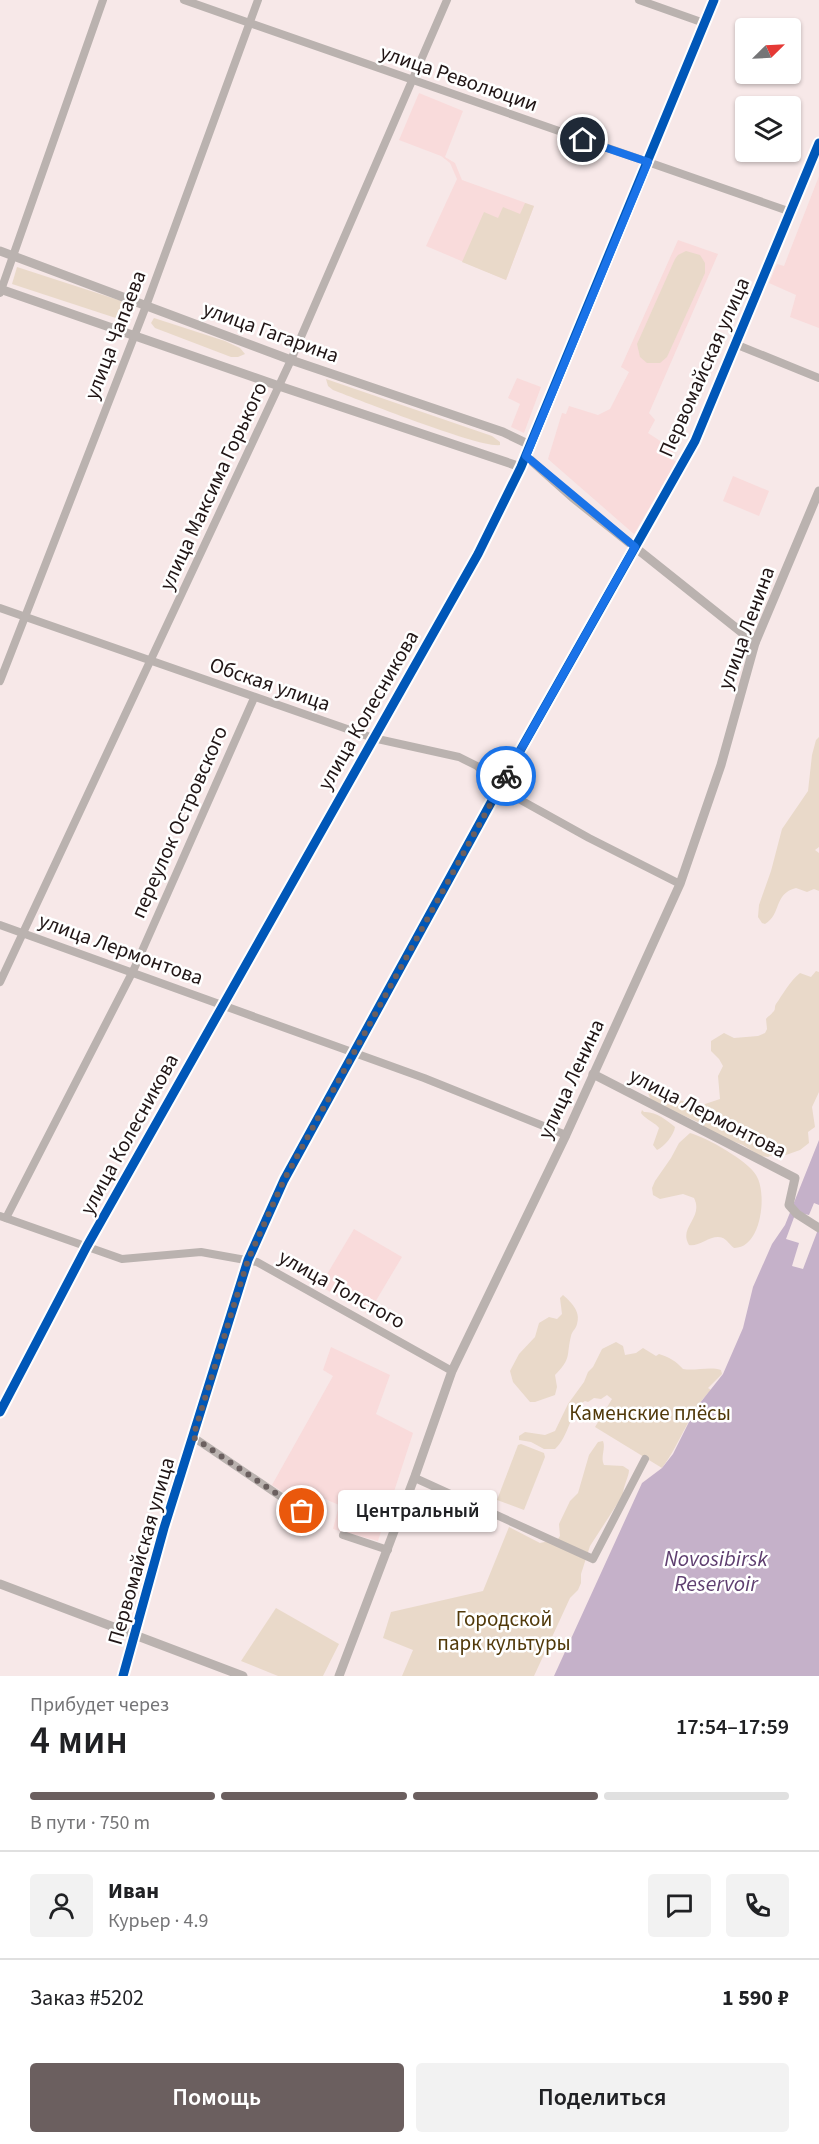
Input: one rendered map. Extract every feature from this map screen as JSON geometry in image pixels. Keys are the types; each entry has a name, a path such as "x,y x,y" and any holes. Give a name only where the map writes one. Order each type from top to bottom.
{"street":[{"path":"103,0 0,291 521,467"},
{"name":"улица Революции","path":"184,0 790,212"},
{"name":"улица Чапаева","path":"0,681 146,306 258,0"},
{"name":"улица Максима Горького","path":"0,982 152,662 291,360 447,0"},
{"path":"639,0 704,23"},
{"name":"улица Колесникова","path":"0,1412 87,1246 478,554 526,456 714,0"},
{"name":"Первомайская улица","path":"123,1676 164,1528 248,1260 284,1180 499,788 695,441 819,143"},
{"name":"улица Гагарина","path":"0,251 291,360 503,432 530,445"},
{"path":"735,344 819,378"},
{"path":"526,456 755,644"},
{"name":"улица Ленина","path":"339,1676 415,1478 453,1371 566,1135 680,884 720,765 755,644 819,491"},
{"name":"Обская улица","path":"0,608 373,738 459,757 477,766 499,788 589,838 680,884"},
{"name":"переулок Островского","path":"3,1217 132,971 254,698"},
{"name":"улица Лермонтова","path":"0,925 424,1078 566,1135"},
{"name":"улица Лермонтова","path":"593,1074 795,1178 789,1205 797,1214 819,1228"},
{"name":"улица Толстого","path":"3,1217 122,1259 201,1252 257,1262 453,1371"},
{"path":"193,1437 302,1511"},
{"path":"415,1478 592,1559 645,1459"},
{"path":"343,1535 388,1550"},
{"path":"0,1584 243,1676"}],"shaded area":[{"path":"419,93 463,111 445,157 455,163 462,180 534,206 506,280 426,246 457,179 450,163 441,156 399,140"},
{"path":"819,176 819,328 790,317 796,295 769,283 777,264 784,266"},
{"path":"678,240 718,254 649,413 655,420 648,433 674,450 671,458 676,462 634,534 548,459 562,413 566,414 569,406 598,415 610,409 629,372 621,367"},
{"path":"517,378 541,387 524,433 511,427 520,404 508,398"},
{"path":"733,476 769,491 759,516 723,501"},
{"path":"354,1229 402,1257 368,1314 320,1286"},
{"path":"331,1347 390,1375 376,1414 413,1433 378,1541 333,1529 339,1505 304,1490 299,1503 272,1485 333,1376 323,1370"}],"green space":[{"path":"525,203 534,206 506,280 462,262 484,212 498,218 503,207 520,214"},
{"path":"686,251 700,255 705,263 705,273 667,357 660,363 647,363 640,357 637,344 675,259"},
{"path":"17,267 134,305 128,322 12,284"},
{"path":"154,318 225,341 240,348 245,354 231,357 155,328 151,323"},
{"path":"326,379 492,436 500,442 500,445 470,440 419,423 333,390 328,386"},
{"path":"819,737 819,847 815,850 819,853 819,891 814,889 807,892 796,888 789,891 781,899 774,915 765,924 758,917 759,905 782,829 808,791 812,755"},
{"path":"816,971 819,972 819,1092 812,1107 815,1127 808,1132 809,1143 800,1150 786,1155 780,1152 768,1157 760,1156 743,1145 713,1134 700,1123 651,1101 647,1090 661,1097 689,1102 696,1107 720,1099 718,1076 723,1066 711,1051 711,1041 724,1033 734,1038 758,1036 765,1033 766,1019 774,1011 776,1004 793,980 800,973 811,977"},
{"path":"642,1110 661,1116 675,1127 673,1134 657,1150 653,1145 659,1128 641,1113"},
{"path":"690,1133 726,1150 745,1163 756,1175 761,1195 760,1219 751,1240 743,1246 734,1248 719,1237 689,1245 686,1239 696,1211 694,1198 683,1194 660,1199 653,1195 652,1188 655,1181 679,1143"},
{"path":"563,1295 578,1316 571,1336 568,1357 555,1375 557,1387 555,1395 530,1402 513,1382 510,1371 519,1354 535,1337 539,1323 549,1317 557,1319 562,1314 560,1298"},
{"name":"Каменские плёсы","path":"616,1342 623,1346 625,1355 636,1353 643,1348 656,1356 659,1354 669,1358 683,1369 721,1370 722,1374 708,1388 711,1390 697,1407 662,1468 595,1427 612,1399 607,1395 601,1399 594,1398 588,1402 585,1401 580,1405 564,1437 555,1449 544,1449 531,1442 519,1440 519,1436 525,1432 545,1435 555,1431 568,1404 584,1382 602,1349"},
{"name":"Городской парк культуры","path":"603,1441 604,1465 623,1466 629,1470 623,1495 590,1546 578,1590 570,1598 534,1676 402,1676 413,1650 383,1638 391,1612 483,1591 509,1527 540,1543 558,1539 559,1524 570,1501 578,1493 589,1455 598,1442"},
{"path":"521,1444 544,1453 545,1457 524,1510 497,1500 518,1445"},
{"path":"276,1608 339,1644 323,1676 278,1676 241,1661"}],"water":[{"name":"Novosibirsk Reservoir","path":"819,1140 819,1676 554,1676 642,1483 662,1468 673,1454 696,1408 723,1374 743,1328 753,1287 772,1244 785,1225"}],"pier":[{"path":"814,1203 819,1205 819,1227 803,1269 792,1266 799,1243 786,1239 796,1212 809,1215"}],"cycle path":[{"path":"0,1412 87,1246 478,554 521,467 714,0"},
{"path":"123,1676 164,1528 248,1260 284,1180 499,788 695,441 819,143"}],"way so far":[{"path":"302,1511 193,1437 248,1260 284,1180 506,776"}],"place":[{"name":"Центральный","path":"302,1511"}],"route":[{"path":"506,776 635,547 572,497 526,456 648,162 583,140"}]}
